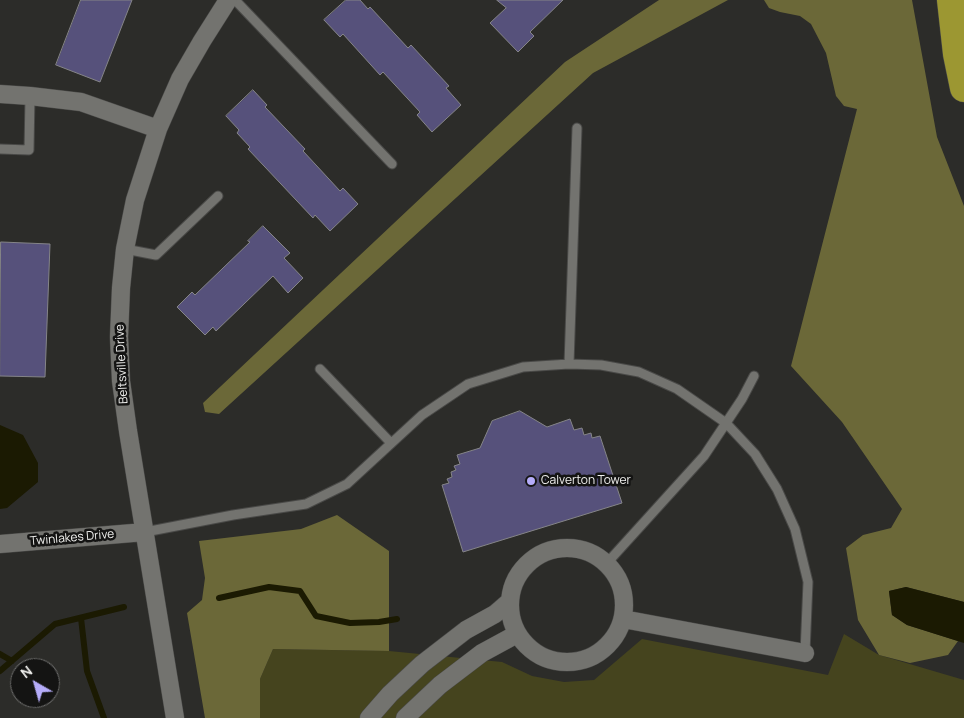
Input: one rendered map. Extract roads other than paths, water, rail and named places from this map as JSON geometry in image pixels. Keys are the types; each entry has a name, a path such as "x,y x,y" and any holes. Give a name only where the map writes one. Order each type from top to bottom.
{"highway":[{"path":"951,0 964,88"}],"street":[{"name":"Beltsville Drive","path":"175,718 121,381 119,337 121,288 125,249 135,200 158,129 180,79 228,0"},
{"path":"0,94 81,102 158,129"},
{"name":"Twinlakes Drive","path":"0,544 144,532"},
{"path":"558,548 586,551 607,563 620,582 625,607 623,619 616,636 606,648 580,661 565,662 550,660 537,654 526,645 512,621 510,601 513,587 523,569 544,552 558,548"},
{"path":"368,718 422,664 466,630 495,614 510,601"},
{"path":"623,619 805,653"},
{"path":"405,718 440,685 482,653 518,634"}],"lane":[{"path":"235,0 392,164"},
{"path":"0,149 29,150 30,96"},
{"path":"569,364 577,128"},
{"path":"125,249 156,255 218,196"},
{"path":"144,532 233,515 306,504 347,484 422,415 468,384 523,367 569,364 601,365 639,372 677,389 726,423 755,454 777,488 795,529 808,582 805,653"},
{"path":"320,369 391,443"},
{"path":"607,563 704,456 742,399 754,376"}],"waterway":[{"path":"219,598 269,587 300,591 316,616 350,623 397,619"},
{"path":"0,671 55,624 124,607"},
{"path":"81,618 87,671 104,718"},
{"path":"0,654 10,660"}],"place":[{"name":"Calverton Tower","path":"531,481"}]}
